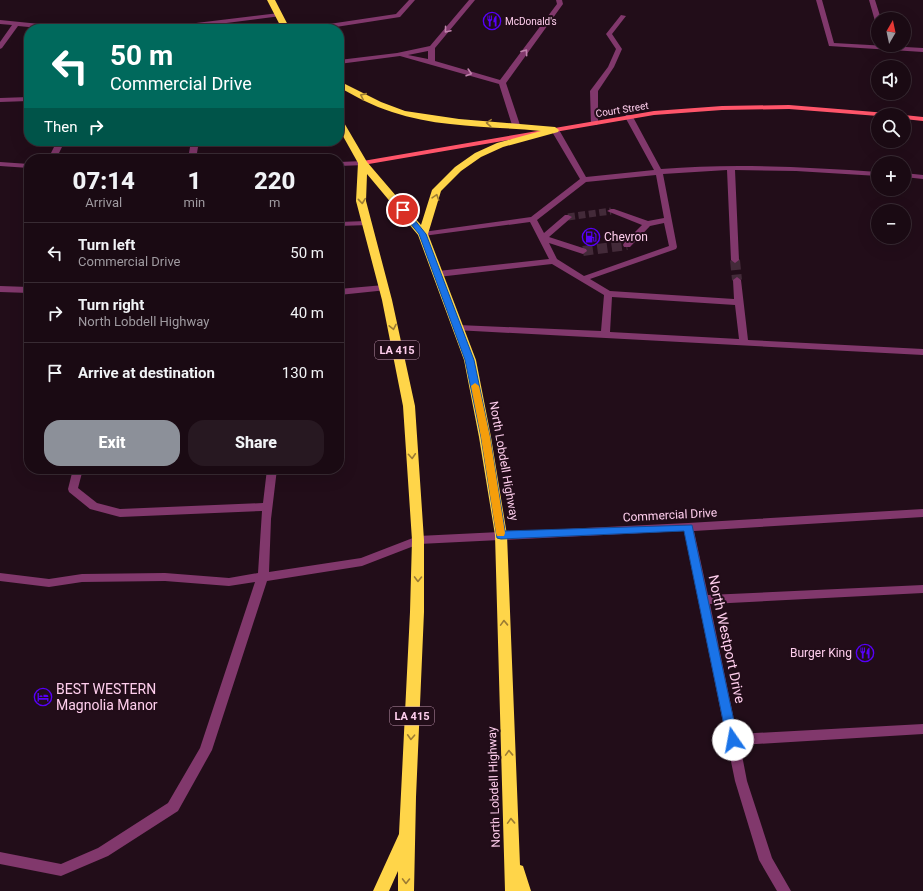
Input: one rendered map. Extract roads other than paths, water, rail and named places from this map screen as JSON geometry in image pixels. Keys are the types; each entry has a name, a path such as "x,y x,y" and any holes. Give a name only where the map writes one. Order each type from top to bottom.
{"highway":[{"path":"271,0 284,24"},
{"path":"344,87 402,112 440,120 516,125 555,130"},
{"name":"North Lobdell Highway","path":"344,129 363,162 423,234 471,367 485,437 501,535 513,891"},
{"path":"423,234 438,190 458,169 478,155 500,145 555,130"},
{"name":"LA 415","path":"363,162 361,201 384,288 409,406 418,540 417,612 407,835 406,891"},
{"path":"381,891 407,835"},
{"path":"512,850 522,891"}],"main road":[{"name":"Court Street","path":"363,162 654,113 722,108 789,107 871,114"},
{"path":"911,118 923,119"}],"street":[{"path":"344,25 398,16 412,0"},
{"path":"431,62 432,48 472,0"},
{"path":"502,83 560,4 559,0"},
{"path":"819,0 831,46 871,46"},
{"path":"872,0 875,12"},
{"path":"212,24 279,15"},
{"path":"594,123 594,91 611,67 619,49 609,34 623,16"},
{"path":"0,22 26,24"},
{"path":"0,47 17,23"},
{"path":"344,61 397,55 432,48"},
{"path":"911,49 923,50"},
{"path":"397,55 431,62 502,83"},
{"path":"502,83 516,125"},
{"path":"0,100 24,99"},
{"path":"583,279 673,247 659,172 629,117"},
{"path":"555,130 584,180"},
{"path":"344,164 363,162"},
{"path":"0,164 24,166"},
{"path":"423,234 533,219 584,180 696,168 781,168 871,174"},
{"path":"731,168 735,260"},
{"path":"911,176 923,177"},
{"path":"611,211 647,224 668,220"},
{"path":"543,238 568,217"},
{"path":"533,219 554,261 608,294 739,302"},
{"path":"344,224 366,223"},
{"path":"628,245 647,224"},
{"path":"543,238 583,250"},
{"path":"438,274 554,261"},
{"path":"737,280 744,343"},
{"path":"344,292 384,288"},
{"path":"0,289 24,290"},
{"path":"606,334 608,294"},
{"path":"458,328 606,334 923,352"},
{"path":"77,474 73,489 94,506 120,514 268,507"},
{"path":"0,858 60,870 103,852 173,807 206,750 263,576 271,474"},
{"name":"Commercial Drive","path":"0,577 49,583 82,578 165,577 229,582 362,562 418,540 688,527 923,513"},
{"name":"North Westport Drive","path":"688,527 741,781 766,860 784,891"},
{"path":"703,600 923,588"},
{"path":"733,740 923,729"}],"tunnel":[{"path":"568,217 611,211"},
{"path":"583,251 627,245"},
{"path":"735,260 737,280"}],"place":[{"name":"McDonald's","path":"492,21"},
{"name":"Chevron","path":"591,237"},
{"name":"Burger King","path":"865,653"},
{"name":"BEST WESTERN Magnolia Manor","path":"43,697"}]}
